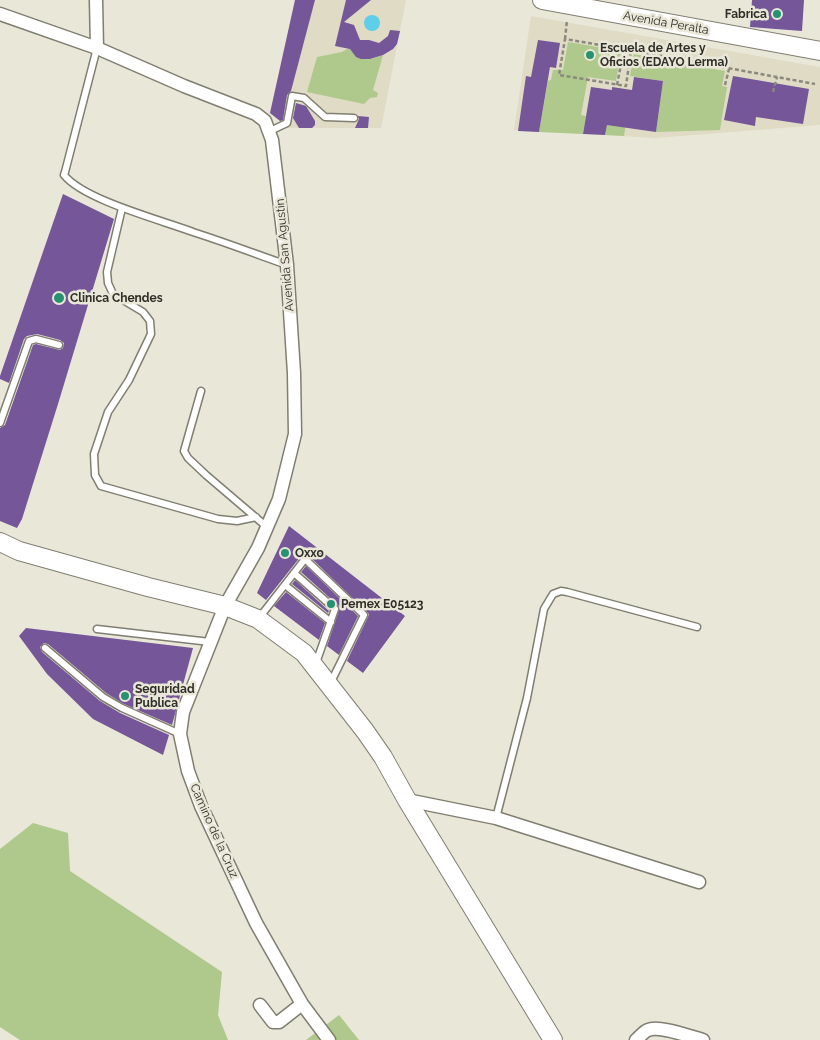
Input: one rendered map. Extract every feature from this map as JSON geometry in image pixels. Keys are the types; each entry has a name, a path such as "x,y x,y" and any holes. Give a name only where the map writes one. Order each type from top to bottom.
{"main road":[{"name":"Avenida Peralta","path":"542,0 820,51"},
{"path":"0,542 19,551 148,587 225,606 258,619 304,653 383,757 407,800 553,1040"}],"street":[{"path":"96,0 97,48"},
{"path":"0,14 97,48 184,86 256,114 265,121 270,131"},
{"name":"Avenida San Agustin","path":"225,606 258,548 280,499 295,434 294,373 287,265 275,157 270,131"},
{"name":"Camino de la Cruz","path":"225,606 183,712 180,734 188,771 201,806 256,923 302,1004 328,1040"},
{"path":"407,800 496,818 699,882"},
{"path":"260,1006 272,1022 279,1022 302,1004"},
{"path":"636,1040 648,1030 656,1029 703,1040"}],"lane":[{"path":"97,48 64,175 68,180 84,190 122,208 287,265"},
{"path":"270,131 287,123 292,96 304,98 325,117 354,118"},
{"path":"122,208 106,272 108,283 113,294 143,312 150,321 151,334 129,380 108,412 94,454 95,475 102,486 218,519 237,521 256,517"},
{"path":"0,423 29,341 36,339 59,345"},
{"path":"201,391 184,451 188,458 206,475 267,527"},
{"path":"258,619 305,559 364,615 330,685"},
{"path":"294,573 335,609 315,667"},
{"path":"285,585 331,622"},
{"path":"496,818 527,698 544,609 553,594 561,591 567,592 697,627"},
{"path":"97,629 210,642"},
{"path":"45,648 103,697 122,708 180,734"}],"path":[{"path":"565,3 564,39 559,75 626,86 631,50"},
{"path":"564,39 815,84"},
{"path":"617,85 624,49"},
{"path":"622,61 628,62"},
{"path":"725,85 729,68"},
{"path":"620,72 627,74"},
{"path":"773,92 777,77"}],"shaded area":[{"path":"295,0 406,0 381,128 284,128 283,123 270,113"},
{"name":"Escuela de Artes y Oficios (EDAYO Lerma)","path":"531,16 820,67 820,125 656,138 514,130"}],"green space":[{"path":"568,42 621,51 616,81 588,77 581,115 586,116 583,134 539,132 548,81 551,80 553,70 563,70"},
{"path":"349,48 357,56 364,59 383,55 373,90 378,93 377,97 370,98 364,104 307,92 317,57 342,52"},
{"path":"634,54 725,71 722,86 727,87 720,130 656,132 663,81 630,76"},
{"path":"609,112 627,116 624,136 605,135"},
{"path":"33,823 68,833 70,871 222,972 218,1015 228,1040 20,1040 0,1027 0,849"},
{"path":"339,1015 359,1040 306,1040"}],"water":[{"path":"369,15 375,15 380,20 378,29 369,31 364,26 364,20"}],"building":[{"path":"295,0 315,0 291,91 287,95 283,120 280,121 270,113"},
{"path":"346,0 371,0 344,22 354,25 360,40 379,43 388,36 390,30 400,31 397,44 393,49 383,55 370,59 361,59 356,57 350,49 335,46"},
{"name":"Fabrica","path":"752,0 804,0 802,31 750,27"},
{"path":"538,40 560,43 556,68 550,67 539,132 518,131 526,76 531,77"},
{"path":"733,76 809,89 803,124 756,117 755,126 724,120"},
{"path":"634,77 663,81 656,132 607,125 605,135 583,134 591,87 612,90 612,87 632,90"},
{"path":"296,103 306,106 315,121 315,125 312,128 299,128 293,118"},
{"path":"358,116 369,117 368,128 355,128 359,119"},
{"name":"Clinica Chendes","path":"63,194 114,219 22,519 17,528 0,521 0,428 5,425 33,345 36,344 60,350 63,348 64,343 60,340 37,334 27,336 24,339 9,383 0,379 0,376"},
{"path":"289,526 405,616 363,673 347,661 369,614 308,555 304,554 301,556 266,600 257,593"},
{"path":"306,566 358,616 339,655 327,646 340,607 301,572"},
{"path":"295,580 329,611 328,613 292,584"},
{"path":"286,592 325,623 319,640 274,606"},
{"name":"Seguridad Publica","path":"26,628 193,648 172,725 124,704 106,693 48,644 44,643 40,647 42,652 100,701 120,713 169,735 163,755 93,719 47,674 19,636"}],"place":[{"name":"Fabrica","path":"777,14"},
{"name":"Escuela de Artes y Oficios (EDAYO Lerma)","path":"590,55"},
{"name":"Clinica Chendes","path":"59,298"},
{"name":"Oxxo","path":"285,553"},
{"name":"Pemex E05123","path":"331,604"},
{"name":"Seguridad Publica","path":"125,696"}]}
